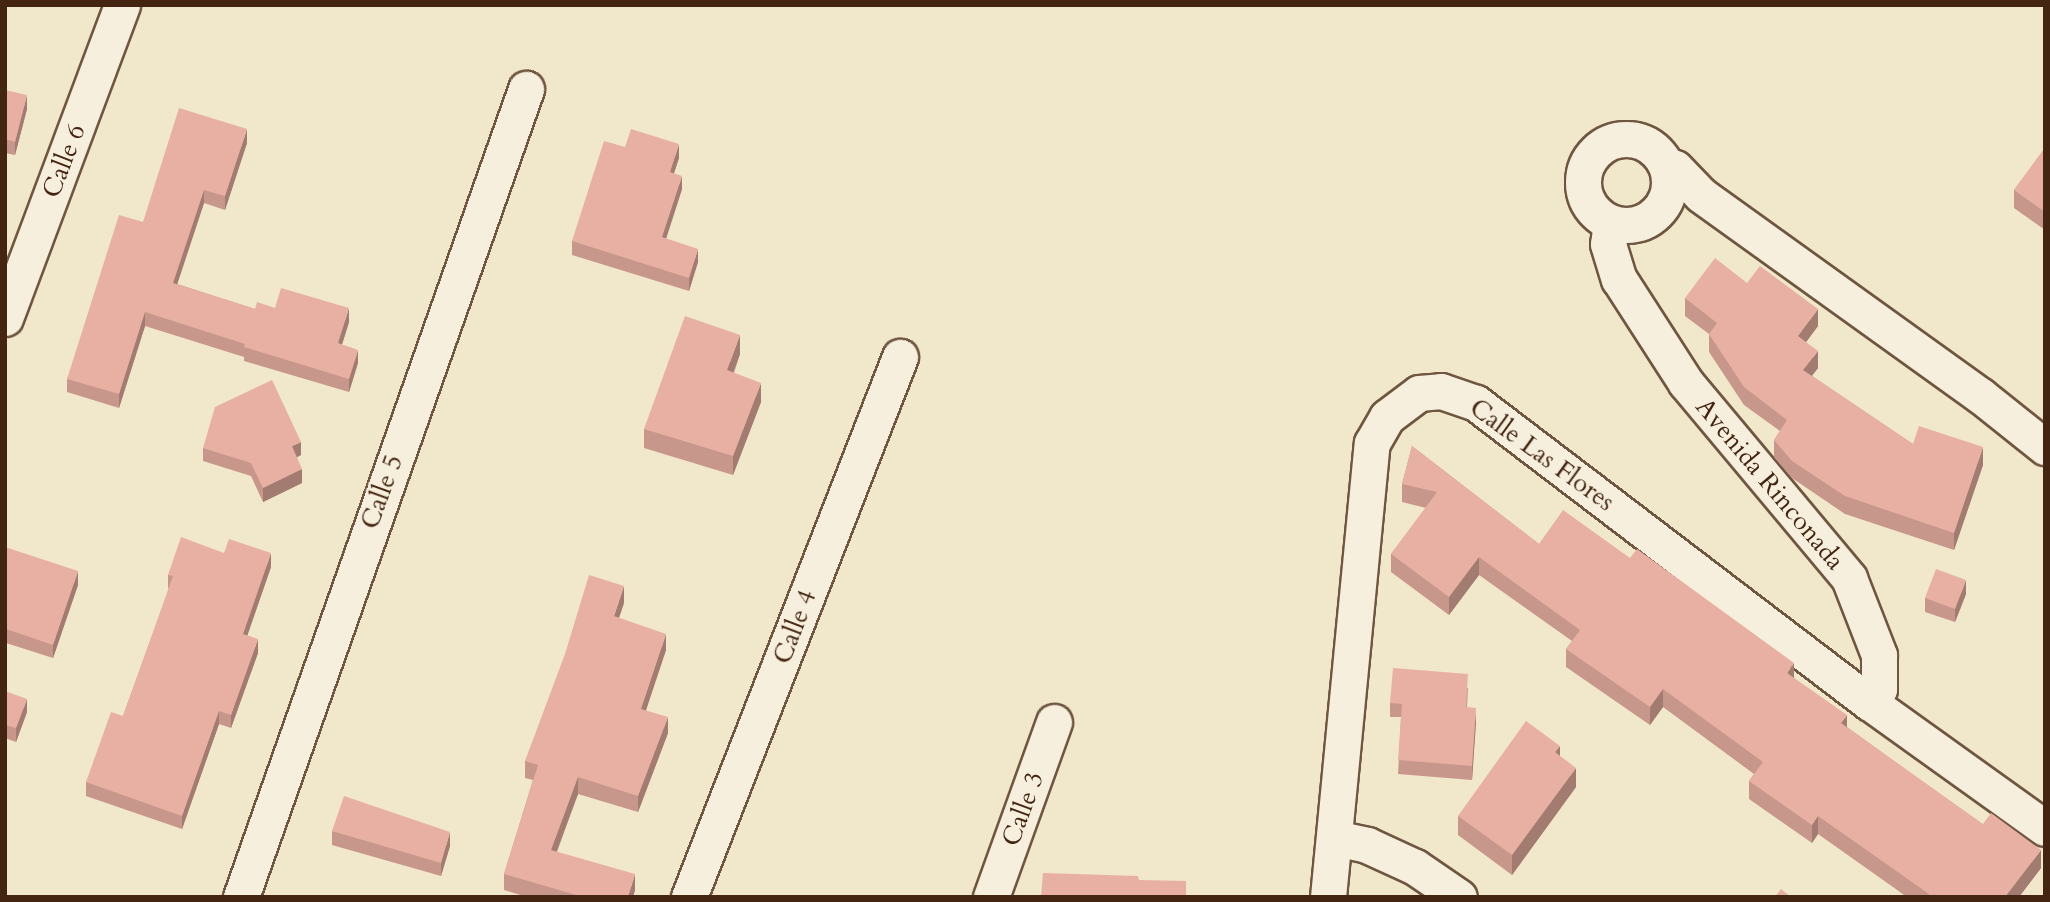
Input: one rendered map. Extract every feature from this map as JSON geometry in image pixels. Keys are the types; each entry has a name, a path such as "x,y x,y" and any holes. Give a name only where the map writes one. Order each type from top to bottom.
{"street":[{"name":"Calle 6","path":"5,318 122,5"},
{"name":"Calle 5","path":"241,897 526,89"},
{"path":"1701,195 1688,202 1637,217 1590,205 1583,179 1594,153 1606,144 1634,139 1659,153 1666,165 1675,168 1701,195 1981,396 2045,447"},
{"name":"Avenida Rinconada","path":"1666,165 1670,180 1608,244 1619,279 1686,383 1849,578 1879,655 1879,689 1869,702"},
{"name":"Calle 4","path":"689,897 900,357"},
{"name":"Calle Las Flores","path":"1328,897 1372,443 1387,417 1419,393 1441,391 1476,403 1869,702 2045,828"},
{"name":"Calle 3","path":"991,897 1054,722"},
{"path":"1335,838 1367,845 1415,867 1459,897"}],"building":[{"path":"5,90 27,95 15,142 5,139"},
{"path":"179,108 247,129 225,196 204,190 173,283 255,309 257,302 275,308 281,288 349,308 338,343 358,350 349,379 244,347 245,344 145,312 119,394 67,379 119,215 143,222"},
{"path":"631,129 679,144 670,172 682,176 662,237 698,249 689,278 572,241 604,141 625,147"},
{"path":"2045,148 2045,212 2014,190"},
{"path":"1715,258 1747,283 1760,266 1818,309 1798,336 1818,351 1803,370 1913,444 1919,426 1983,447 1954,533 1845,496 1792,461 1774,440 1787,420 1744,387 1709,334 1717,323 1685,298"},
{"path":"685,316 740,335 727,370 761,383 733,456 644,429"},
{"path":"272,380 301,442 292,446 302,469 263,488 251,463 203,448 215,407"},
{"path":"1412,446 1539,544 1563,510 1630,558 1637,549 1794,663 1787,673 1847,715 1841,723 1983,824 1991,813 2041,850 2005,897 1927,897 1929,894 1818,816 1812,825 1749,781 1763,762 1663,689 1650,707 1566,649 1580,630 1479,557 1449,597 1391,554 1437,492 1402,484"},
{"path":"181,537 224,553 229,539 271,553 243,634 258,639 231,715 219,711 182,816 86,782 111,712 123,716 173,576 168,575"},
{"path":"5,547 78,571 53,645 6,629 5,633"},
{"path":"1936,569 1966,580 1955,609 1925,598"},
{"path":"589,575 624,586 614,616 666,634 641,709 668,717 638,796 578,777 551,850 635,874 628,897 583,897 504,874 538,765 525,761 565,654"},
{"path":"1393,668 1468,674 1466,707 1476,708 1472,766 1398,760 1402,704 1390,703"},
{"path":"5,691 27,699 16,728 5,725"},
{"path":"1526,721 1560,746 1555,752 1576,768 1512,855 1458,816"},
{"path":"344,796 450,832 441,863 332,831"},
{"path":"1043,873 1138,876 1139,880 1186,881 1186,897 1041,897"},
{"path":"1781,889 1791,897 1775,897"}]}
